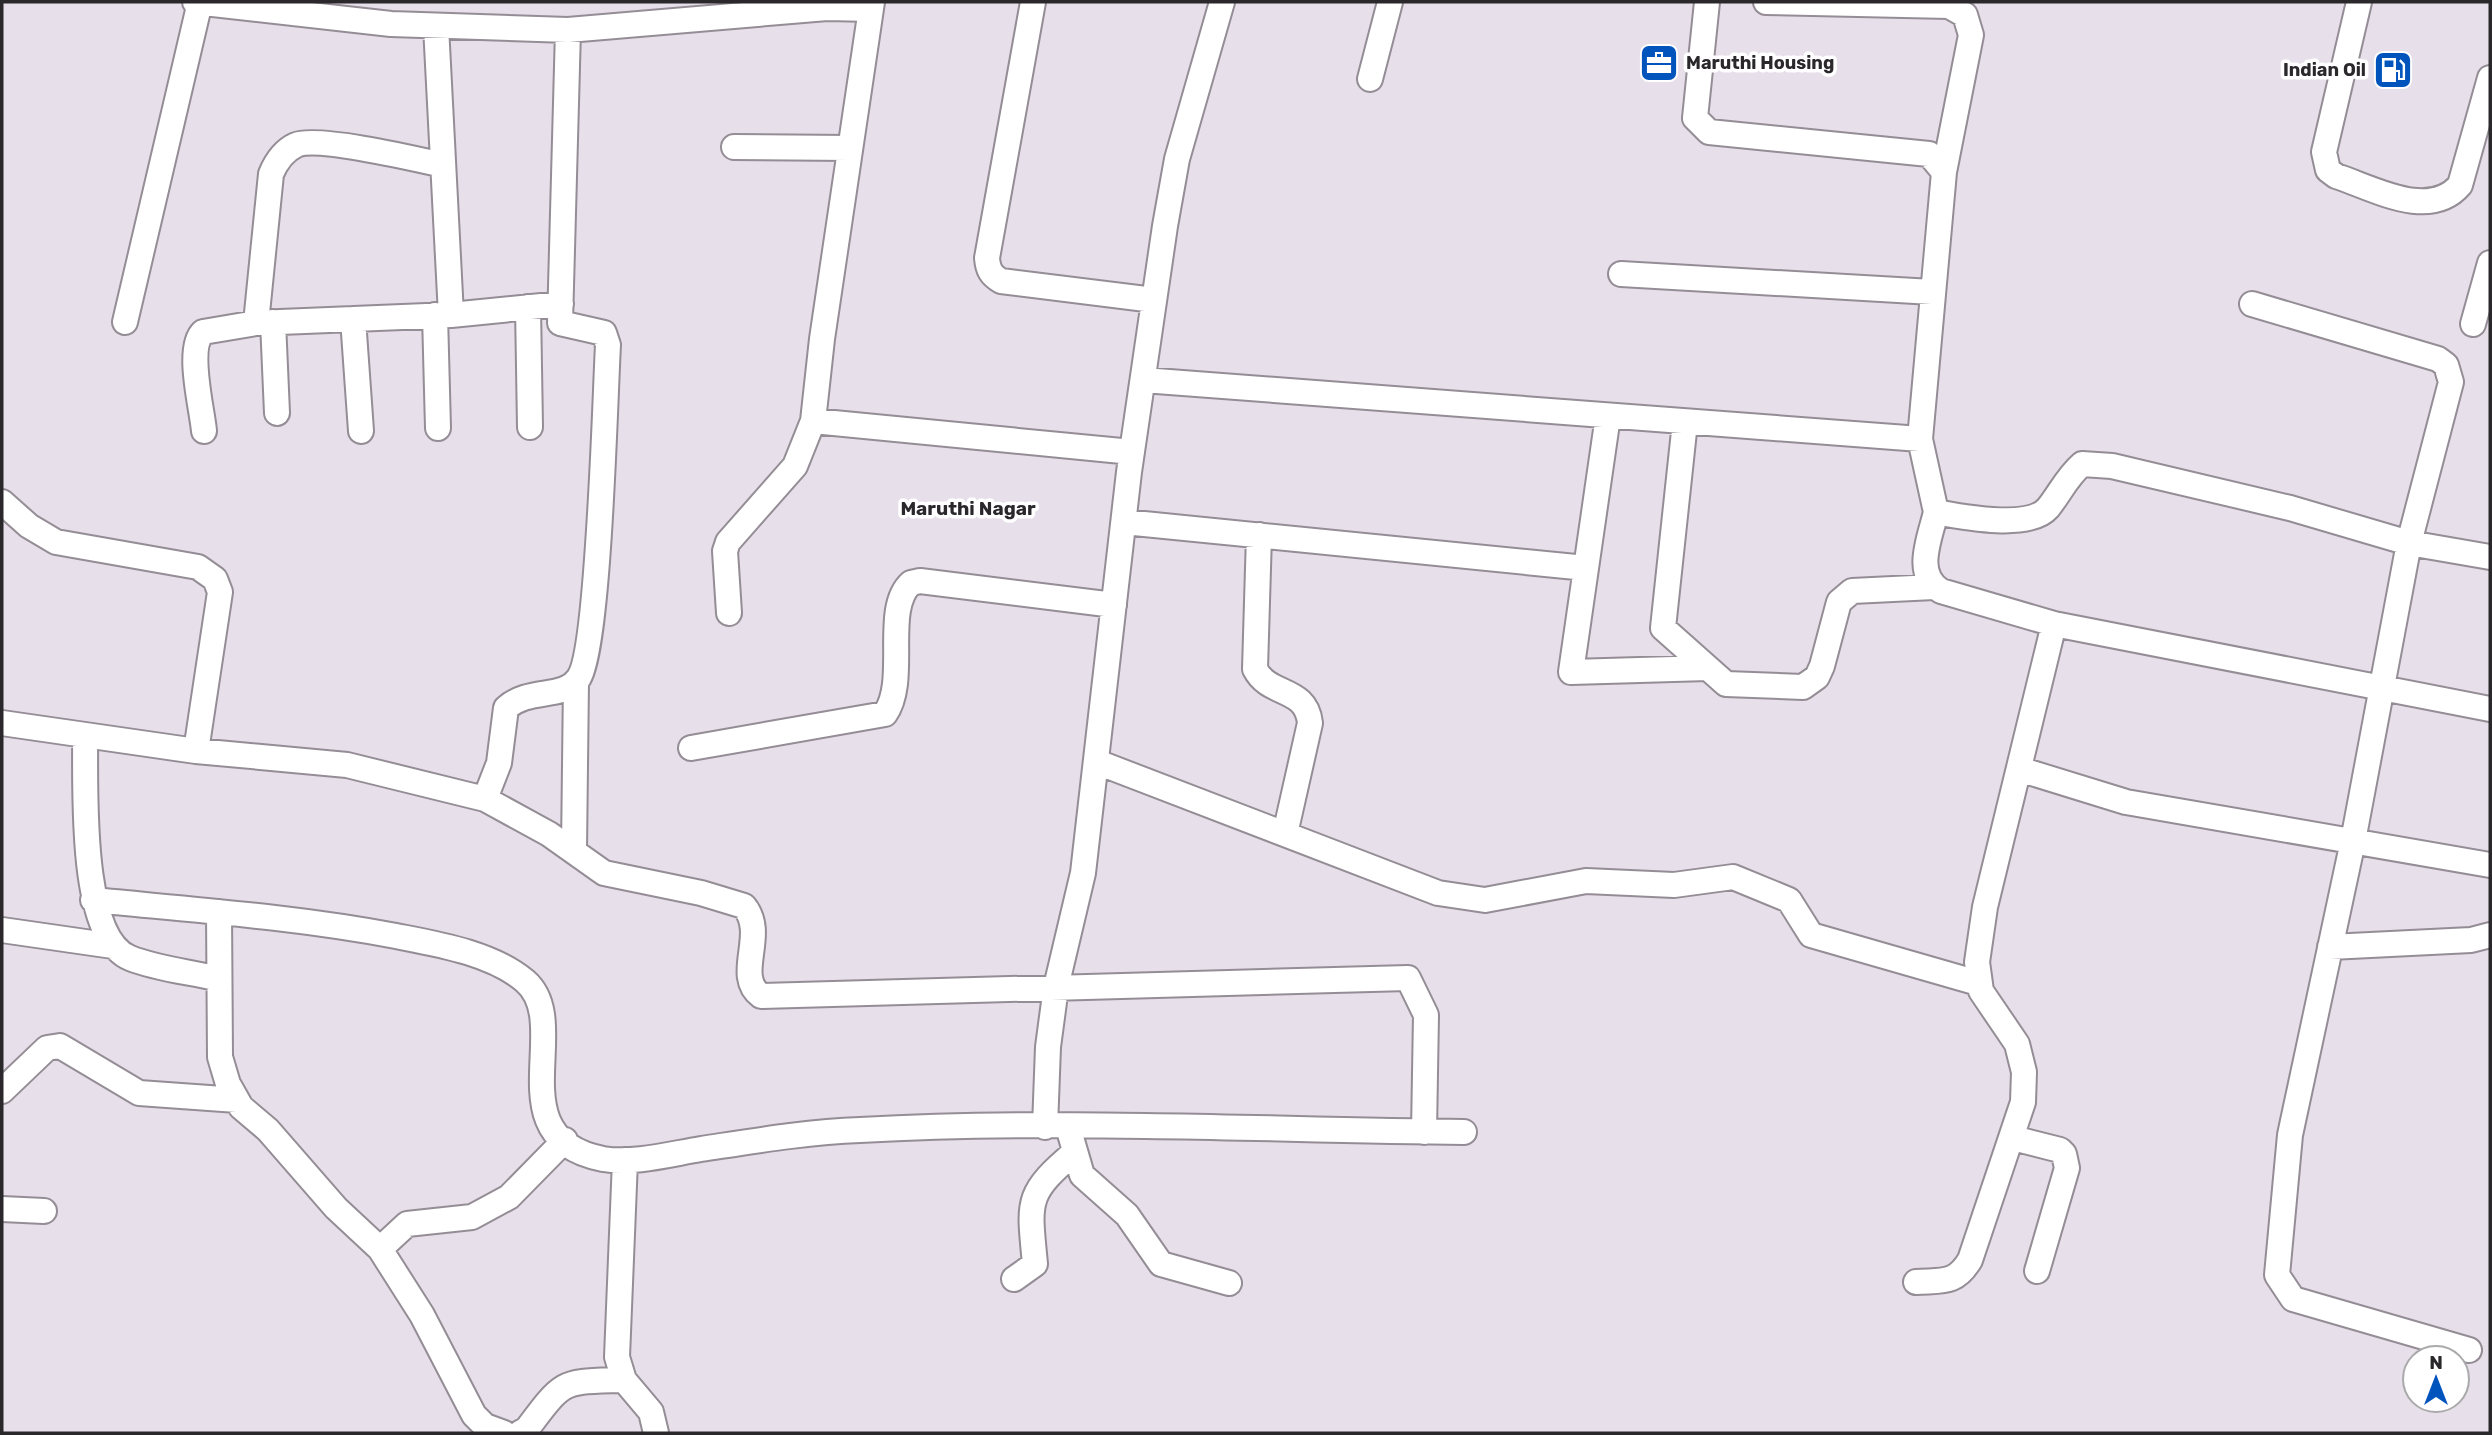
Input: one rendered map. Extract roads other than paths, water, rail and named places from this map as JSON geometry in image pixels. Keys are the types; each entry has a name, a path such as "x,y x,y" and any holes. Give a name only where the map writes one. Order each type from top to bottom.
{"street":[{"path":"125,322 198,2 436,26 568,30 872,5 813,421 795,466 728,541 725,551 729,613"},
{"path":"1033,2 987,258 988,269 1001,281 1154,300"},
{"path":"1222,2 1177,159 1132,452 1083,873 1056,987 1048,1046 1056,1127 1075,1152 1082,1175 1127,1215 1161,1264 1229,1283"},
{"path":"1370,79 1390,2"},
{"path":"1707,2 1695,118 1709,132 1929,154 1944,172"},
{"path":"1766,2 1949,6 1965,15 1973,13 1944,172 1920,439 1936,512 1926,555 1926,570 1934,587"},
{"path":"2359,2 2324,152 2328,170 2336,176 2416,202 2430,202 2448,197 2460,185 2490,78"},
{"path":"436,26 443,165 443,315 438,428"},
{"path":"485,799 499,763 506,708 530,694 559,691 576,681 584,670 594,590 608,345 604,333 560,323 568,30"},
{"path":"277,413 265,323 271,174 284,154 305,142 397,155 443,165"},
{"path":"734,146 850,148"},
{"path":"2473,324 2490,263"},
{"path":"1621,274 1932,292"},
{"path":"204,431 195,355 197,338 203,332 265,323 443,315 561,304"},
{"path":"2252,304 2438,359 2446,365 2451,382 2409,543 2353,841 2290,1135 2277,1275 2293,1299 2448,1344"},
{"path":"528,307 530,427"},
{"path":"353,319 361,431"},
{"path":"1143,380 1920,439"},
{"path":"1608,416 1571,672 1708,668"},
{"path":"813,421 1132,452"},
{"path":"1685,422 1663,628 1726,684 1803,687 1817,677 1822,666 1843,595 1852,591 1934,587 2054,624 2490,709"},
{"path":"1936,512 1969,518 2036,518 2048,508 2069,475 2082,464 2112,466 2290,508 2409,543 2490,557"},
{"path":"2,502 29,526 56,541 198,567 215,579 220,592 196,751"},
{"path":"1124,522 1586,568"},
{"path":"1259,536 1255,668 1265,682 1302,701 1308,708 1310,723 1285,834"},
{"path":"691,748 885,714 894,693 900,599 911,583 920,581 1114,605"},
{"path":"1916,1282 1953,1279 1962,1273 1970,1260 2023,1102 2022,1065 2017,1044 1978,983 1978,961 1985,907 2054,624"},
{"path":"574,850 576,681"},
{"path":"2,723 196,751 347,765 485,799 574,850 604,873 701,893 744,906 755,926 750,981 761,996 1408,978 1426,1015 1424,1132"},
{"path":"85,735 89,865 93,900 113,946"},
{"path":"1097,762 1438,893 1465,900 1485,900 1586,881 1674,885 1733,877 1789,900 1811,935 1978,983"},
{"path":"2020,769 2126,802 2490,864"},
{"path":"93,900 326,923 446,946 473,954 523,979 540,1003 542,1108 552,1129 565,1140 584,1153 604,1159 625,1160 800,1133 1056,1127 1464,1132"},
{"path":"219,912 220,1057 228,1084 237,1100 336,1208 380,1249 422,1315 474,1415 485,1426 504,1433"},
{"path":"2,930 113,946 129,958 219,979"},
{"path":"2330,947 2471,940 2490,935"},
{"path":"2,1091 47,1048 60,1046 139,1093 237,1100"},
{"path":"2013,1138 2060,1150 2067,1160 2067,1168 2036,1271"},
{"path":"380,1249 402,1226 472,1217 509,1197 565,1140"},
{"path":"1014,1279 1035,1264 1030,1210 1043,1178 1075,1152"},
{"path":"625,1160 617,1357 625,1380 651,1412 656,1433"},
{"path":"2,1209 44,1211"},
{"path":"520,1433 527,1429 561,1387 571,1381 625,1380"}],"place":[{"name":"Maruthi Housing","path":"1659,63"},
{"name":"Indian Oil","path":"2393,70"}],"district":[{"name":"Maruthi Nagar","path":"968,508"}]}
